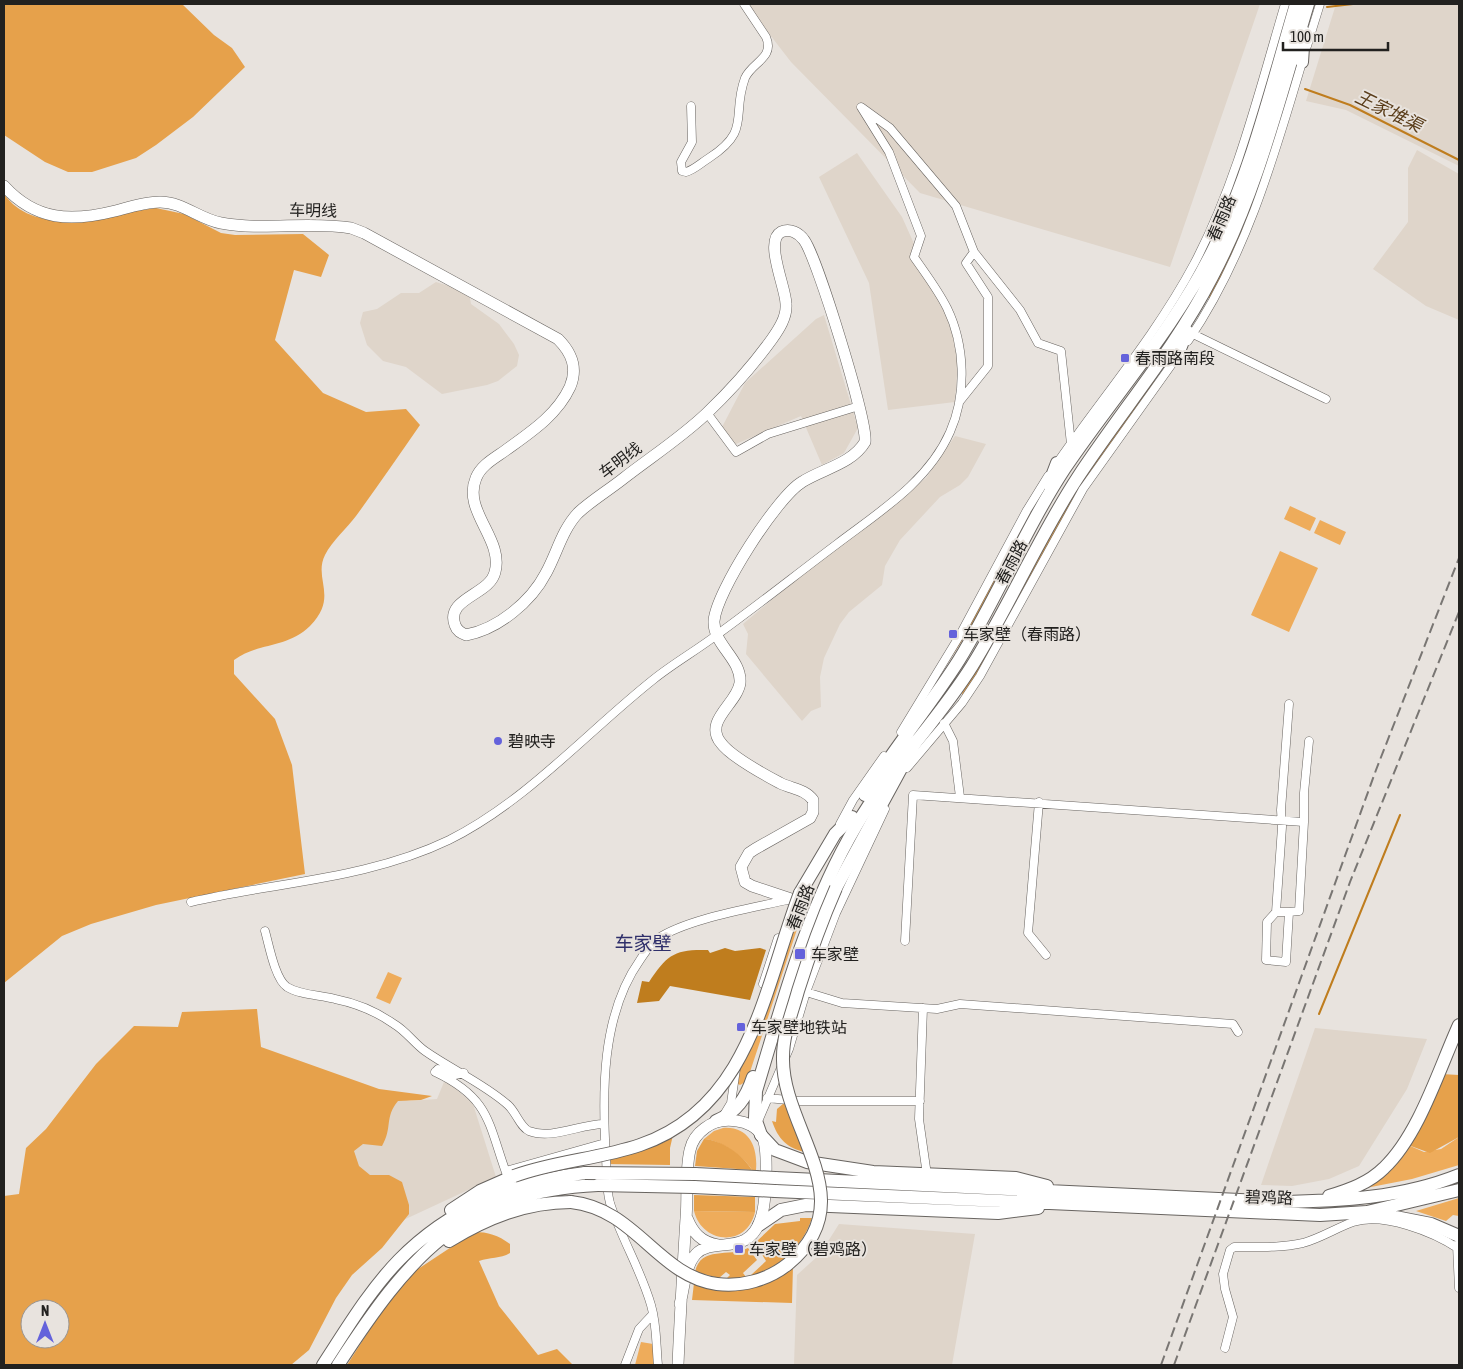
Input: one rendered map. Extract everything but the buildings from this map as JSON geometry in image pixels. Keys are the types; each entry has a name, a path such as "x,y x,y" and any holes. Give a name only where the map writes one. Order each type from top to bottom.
{"main road":[{"path":"1302,62 1303,6"},
{"name":"春雨路","path":"760,1132 754,1111 756,1091 816,908 856,826 882,785 958,687 984,646 1068,493 1167,351 1202,297 1234,233 1251,188 1303,6"},
{"name":"春雨路","path":"716,1121 734,1112 748,1090 808,908 852,817 975,633 1036,516 1066,467 1168,326 1200,277 1241,184 1303,6"},
{"name":"车明线","path":"4,186 24,205 39,213 56,217 102,214 162,202 178,204 208,219 231,224 351,228 364,233 558,339 569,352 574,366 571,384 562,402 550,417 486,465 475,479 473,489 474,505 494,554 496,572 488,585 457,607 454,623 461,633 466,635 480,631 511,614 545,575 566,529 578,513 707,413 766,348 786,314 787,302 774,249 779,233 789,230 800,235 809,248 859,406 866,436 861,449 847,460 802,482 785,498 728,579 716,613 715,628 717,635"},
{"path":"1176,359 1202,297"},
{"path":"1036,516 1057,463"},
{"path":"717,635 740,675 738,690 716,725 716,732 721,743 731,753 780,783 804,791 813,800 813,812 810,818 749,853 741,867 745,882 752,886 796,896"},
{"path":"904,729 934,696"},
{"path":"408,1269 440,1246 491,1218 540,1204 571,1202 596,1208 615,1217 676,1267 709,1282 734,1284 759,1280 782,1268 802,1249 817,1220 820,1188 815,1163 785,1088 783,1046 816,935 836,888 898,778 916,741"},
{"path":"323,1365 358,1311 400,1259 424,1232 451,1210 509,1175 641,1145 680,1126 709,1101 733,1072 748,1043 796,896 835,834 852,817"},
{"path":"1310,1202 1355,1188 1384,1168 1411,1134 1459,1025"},
{"path":"678,1365 690,1148 700,1132 716,1121 740,1121 760,1132 775,1150 807,1162 873,1172 1016,1178 1076,1198"},
{"path":"759,1225 764,1207 766,1157 760,1132"},
{"path":"400,1259 445,1222 482,1201 540,1180 585,1173 695,1174 756,1177 1076,1198"},
{"name":"碧鸡路","path":"1076,1198 1310,1202 1381,1195 1459,1176"},
{"path":"338,1365 369,1318 408,1269 453,1229 504,1202 551,1189 598,1185 1076,1198"},
{"name":"碧鸡路","path":"1076,1198 1263,1214 1320,1215 1367,1212 1459,1190"},
{"path":"680,1304 688,1268 694,1256 703,1249 740,1242 751,1235 759,1225 773,1214 796,1205 998,1213 1076,1198"},
{"path":"1367,1212 1397,1215 1431,1224 1458,1242"},
{"path":"686,1216 693,1231 701,1239 710,1244 723,1246"}],"street":[{"path":"691,106 692,142 681,162 682,170 686,172 725,148 731,140 737,126 746,77 752,67 767,54 769,42 744,4"},
{"path":"835,834 853,800 904,729 960,635 1031,503 1057,463 1148,339 1183,284 1205,241 1238,158 1285,4"},
{"path":"760,1132 759,1120 789,1049 806,992 845,890 876,830 898,778 962,703 992,656 1050,546 1083,489 1193,334 1248,230 1267,178 1320,4"},
{"path":"191,902 356,873 408,857 448,840 509,802 656,678 717,635 895,500 925,473 950,434 960,400 961,358 953,324 938,293 914,257 921,236 888,152 861,107 890,128 956,206 974,252 1020,310 1038,343 1061,350 1071,444"},
{"path":"960,400 988,366 988,297 966,263 974,252"},
{"path":"1193,334 1326,398"},
{"path":"707,413 736,452 768,434 859,406"},
{"path":"1289,912 1286,962 1266,960 1267,922 1276,912 1290,704"},
{"path":"944,723 951,732 954,741 960,797"},
{"path":"1276,912 1299,911 1304,793 1310,741"},
{"path":"905,941 913,795 1038,802 1304,822"},
{"path":"1038,802 1028,933 1046,955"},
{"path":"716,1121 723,1116 731,1103 737,1066 746,1035 796,896"},
{"path":"658,1365 653,1314 610,1201 604,1124 608,1049 623,988 644,954 658,939 691,925 796,896"},
{"path":"265,931 279,978 287,987 338,999 374,1012 396,1024 424,1050 464,1073 508,1104 519,1117 522,1125 530,1131 562,1133 579,1126 604,1124"},
{"path":"806,992 842,1003 937,1009 960,1004 1233,1024 1238,1032"},
{"path":"923,1008 919,1119 927,1174"},
{"path":"464,1073 455,1075 438,1070 435,1072 457,1083 480,1104 509,1175 605,1143"},
{"path":"767,1098 799,1101 920,1101"},
{"path":"1224,1348 1234,1317 1223,1282 1223,1274 1230,1250 1234,1247 1281,1247 1303,1243 1330,1234 1354,1222 1367,1220 1413,1227 1458,1242 1459,1288"},
{"path":"624,1365 639,1329 653,1314"}],"shaded area":[{"path":"4,4 182,4 214,35 232,48 245,67 193,117 136,158 92,172 68,172 45,162 4,135"},
{"path":"746,4 1260,4 1170,267 920,193 791,62"},
{"path":"1336,4 1459,4 1459,166 1346,110 1306,101"},
{"path":"1298,58 1297,71 1270,162 1243,234 1208,304 1210,293"},
{"path":"1417,150 1459,174 1459,320 1426,306 1373,269 1408,222 1408,168"},
{"path":"857,153 902,217 951,326 958,362 955,402 888,410 869,283 819,177"},
{"path":"4,194 16,207 31,215 64,222 156,208 184,214 221,233 235,235 303,234 329,255 321,277 294,270 275,340 323,393 366,412 406,409 420,425 356,516 325,555 322,564 323,606 318,616 310,626 292,638 253,650 234,660 234,674 275,719 292,765 305,874 156,905 91,924 62,936 4,983"},
{"path":"436,282 459,289 470,298 471,304 499,324 514,344 519,355 517,366 498,381 442,394 406,367 383,361 367,345 360,323 363,312 377,309 401,293 419,293"},
{"path":"824,315 858,428 844,453 822,465 801,416 736,444 721,429 745,383 816,319"},
{"path":"1153,381 1156,381 1102,457 983,666 963,696 962,693 1064,510"},
{"path":"955,436 986,444 968,477 960,485 940,497 900,540 885,566 882,585 849,612 840,624 824,658 820,677 821,707 811,711 802,721 746,654 748,634 743,624 809,568 926,478"},
{"path":"1290,506 1316,518 1310,531 1284,519"},
{"path":"1030,509 1032,512 971,627 936,681"},
{"path":"1320,520 1346,532 1340,545 1314,533"},
{"path":"1280,551 1318,568 1289,632 1251,615"},
{"path":"806,893 808,896 747,1081 740,1085 736,1083 736,1076 759,1028"},
{"path":"725,948 735,951 760,948 766,950 750,1000 670,986 659,1001 637,1003 642,981 649,982 661,965 672,956 696,950 708,950 710,953"},
{"path":"388,972 402,978 390,1004 376,998"},
{"path":"257,1009 261,1047 379,1089 432,1096 421,1100 398,1101 391,1113 382,1146 363,1144 354,1151 359,1166 370,1175 389,1175 402,1182 409,1205 409,1214 382,1248 352,1275 336,1298 309,1350 291,1365 4,1365 4,1196 19,1194 26,1148 46,1129 96,1064 134,1026 178,1027 182,1012"},
{"path":"1315,1028 1427,1039 1407,1089 1359,1166 1329,1179 1292,1186 1261,1185"},
{"path":"1441,1074 1459,1075 1459,1137 1430,1153 1408,1145"},
{"path":"444,1082 452,1085 473,1104 496,1177 397,1223 306,1099 392,1096 410,1101 437,1099"},
{"path":"784,1103 805,1152 793,1148 784,1142 774,1127 772,1121 776,1122 777,1109"},
{"path":"723,1128 739,1130 750,1140 755,1153 756,1170 752,1170 743,1159 731,1150 717,1142 704,1139 714,1131"},
{"path":"673,1135 670,1148 670,1165 606,1164 605,1159 649,1147"},
{"path":"1459,1137 1459,1165 1412,1179 1366,1188 1408,1145 1424,1152 1441,1149"},
{"path":"704,1139 725,1145 738,1154 752,1170 695,1166 697,1151"},
{"path":"694,1195 755,1197 755,1212 694,1211"},
{"path":"1459,1198 1459,1216 1453,1215 1446,1221 1416,1211"},
{"path":"694,1211 755,1212 750,1224 743,1232 734,1236 724,1237 706,1230 699,1222"},
{"path":"800,1218 812,1218 808,1229 796,1247 771,1268 750,1276 766,1261 755,1243 775,1224 800,1221"},
{"path":"839,1224 975,1234 952,1365 794,1365 797,1275 820,1254"},
{"path":"474,1232 493,1235 510,1244 510,1253 479,1261 499,1306 538,1355 557,1349 573,1365 347,1365 391,1296 415,1271"},
{"path":"748,1248 757,1260 743,1273 746,1277 726,1279 730,1275 726,1272 719,1278 695,1272 698,1264 709,1255 741,1251"},
{"path":"793,1266 792,1303 692,1300 694,1283 706,1287"},
{"path":"641,1342 653,1344 654,1365 635,1365"}],"waterway":[{"path":"1327,7 1353,4"},
{"name":"王家堆渠","path":"1305,89 1350,105 1459,160"},
{"path":"1319,1014 1400,815"}],"railway":[{"path":"1161,1365 1376,770 1459,558"},
{"path":"1174,1365 1350,882 1459,612"}],"place":[{"name":"春雨路南段","path":"1125,358"},
{"name":"车家壁（春雨路）","path":"953,634"},
{"name":"碧映寺","path":"498,741"},
{"name":"车家壁","path":"800,954"},
{"name":"车家壁地铁站","path":"741,1027"},
{"name":"车家壁（碧鸡路）","path":"739,1249"}],"district":[{"name":"车家壁","path":"643,943"}]}
